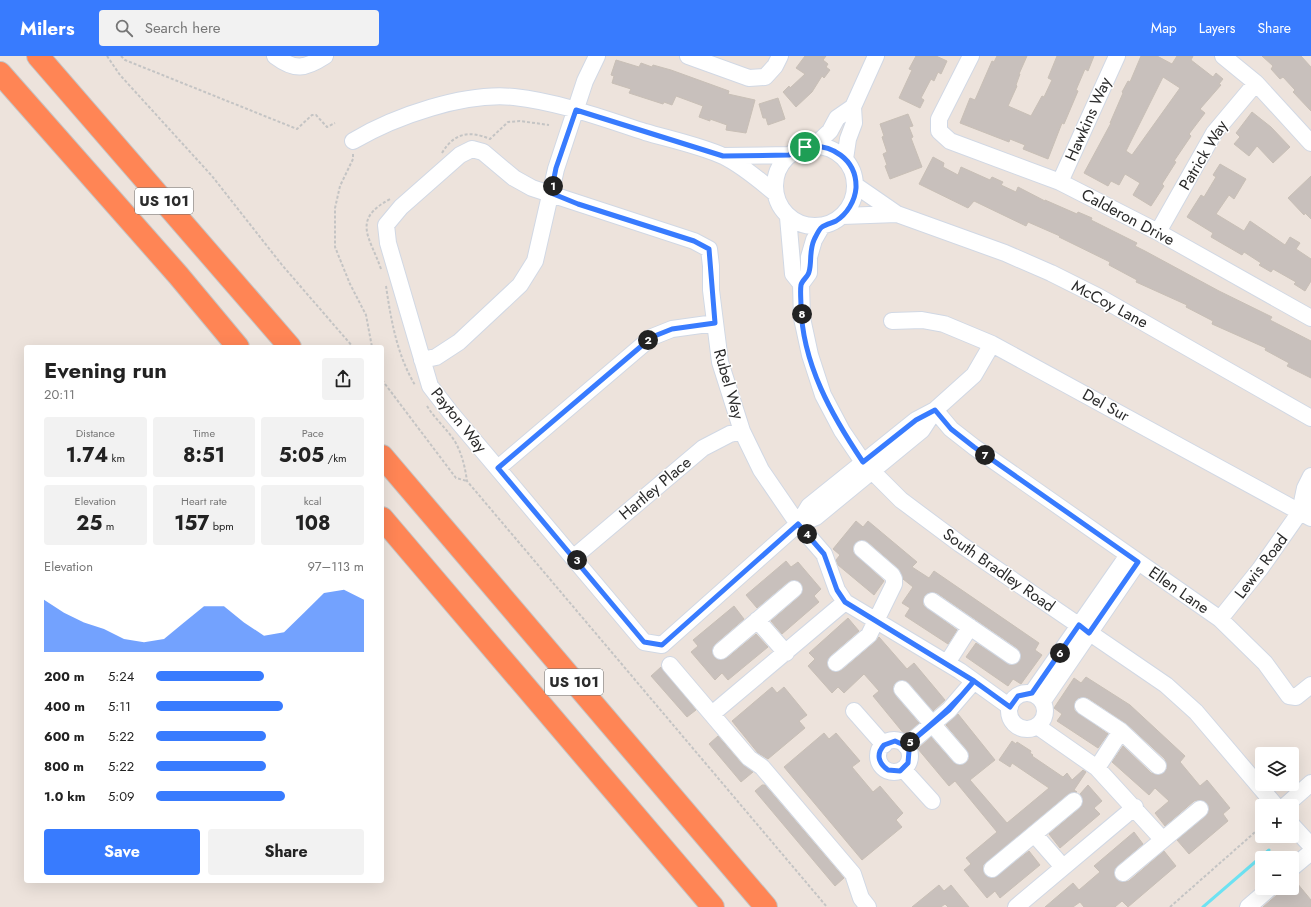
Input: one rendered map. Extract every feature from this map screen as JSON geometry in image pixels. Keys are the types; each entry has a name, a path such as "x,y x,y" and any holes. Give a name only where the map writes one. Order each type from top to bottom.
{"highway":[{"name":"US 101","path":"38,56 288,345"},
{"name":"US 101","path":"0,73 178,275 236,345"},
{"name":"US 101","path":"384,458 766,907"},
{"name":"US 101","path":"384,520 713,907"}],"street":[{"path":"275,56 288,65 300,67 314,63 325,56"},
{"path":"422,360 436,357 459,342 520,285 535,261 556,168 585,81 597,56"},
{"path":"688,56 749,78 765,77 775,66 780,56"},
{"path":"845,159 848,139 854,124 853,107 876,56"},
{"name":"Calderon Drive","path":"971,56 940,119 939,131 950,141 1060,182 1158,232 1311,318"},
{"name":"Hawkins Way","path":"1060,182 1117,56"},
{"path":"1223,56 1256,84 1311,142"},
{"name":"Patrick Way","path":"1158,232 1214,133 1256,84"},
{"path":"353,141 394,120 421,110 482,98 513,97 576,110 723,156 758,179 775,193"},
{"path":"814,146 830,131 837,118 853,107"},
{"path":"814,146 831,149 845,159 851,168 856,185 853,200 846,212 836,221 822,226 804,226 788,217 777,202 774,182 782,163 789,155 801,148 814,146"},
{"name":"Rubel Way","path":"386,225 401,207 460,155 472,149 483,152 514,178 532,188 694,241 709,249 720,362 742,431 761,470 798,524 824,554 837,590 845,602"},
{"path":"723,156 789,155"},
{"name":"McCoy Lane","path":"856,185 897,214 1005,253 1052,273 1099,297 1311,418"},
{"name":"McCoy Lane","path":"842,216 897,214"},
{"name":"South Bradley Road","path":"788,217 793,274 801,284 802,318 810,355 823,395 842,431 867,467 901,500 1166,685 1196,712 1270,799"},
{"name":"Payton Way","path":"386,225 388,243 430,386 644,642 662,645 798,524"},
{"name":"South Bradley Road","path":"801,284 809,273 810,257 814,240 822,226"},
{"name":"Del Sur","path":"892,321 922,320 944,324 992,344 1306,515"},
{"path":"498,468 652,337 672,329 715,323"},
{"path":"798,524 809,506 922,430 935,410 974,375 992,344"},
{"name":"Ellen Lane","path":"935,410 951,429 974,447 1220,619 1265,663 1289,696 1296,697 1311,685"},
{"name":"Hartley Place","path":"574,557 703,448 730,434 742,431"},
{"name":"Lewis Road","path":"1306,515 1306,488 1311,476"},
{"name":"Lewis Road","path":"1220,619 1306,515 1311,500"},
{"path":"836,664 865,639 894,584 892,575 862,549"},
{"path":"1037,697 1133,558"},
{"path":"721,651 794,589"},
{"path":"712,714 845,602 947,663 1010,707"},
{"path":"932,602 1012,656"},
{"path":"757,620 786,653"},
{"path":"947,663 970,628"},
{"path":"670,665 749,758 762,767 853,874 861,898 868,907"},
{"path":"906,746 949,710 974,681"},
{"path":"902,689 960,756"},
{"path":"1018,696 1037,697 1045,715 1042,721 1037,726 1023,729 1017,726 1012,720 1010,707 1018,696"},
{"path":"1083,706 1121,731 1158,766"},
{"path":"854,711 884,745"},
{"path":"1037,726 1097,768 1163,840"},
{"path":"1097,768 1121,731"},
{"path":"895,741 906,746 910,757 908,763 903,769 893,772 883,767 878,756 884,745 895,741"},
{"path":"903,769 932,801"},
{"path":"1293,799 1311,783"},
{"path":"992,869 1074,801"},
{"path":"1016,907 1135,808"},
{"path":"1123,873 1200,810"},
{"path":"1299,832 1311,846"},
{"path":"1034,834 1063,867"},
{"path":"1299,862 1311,852"},
{"path":"1248,907 1262,895"}],"path":[{"path":"107,56 120,75 212,176 282,265 351,345"},
{"path":"121,56 125,60 297,129 312,115 316,115 327,127 335,124"},
{"path":"438,159 448,143 459,136 471,133 490,139 508,122 520,121 549,125"},
{"path":"353,141 353,159 340,186 335,208 335,247 350,284 366,315 372,345"},
{"path":"382,274 365,228 369,216 377,206 393,197"},
{"path":"386,284 394,332 408,374 417,388"},
{"path":"384,383 456,478 467,482 827,907"},
{"path":"426,404 433,416 453,439 465,466 467,482"},
{"path":"1170,907 1255,832"}],"building":[{"path":"805,56 826,56 823,60 828,64 826,67 830,70 824,78 822,76 812,92 796,107 783,92 789,86 790,88 805,74 796,68"},
{"path":"916,56 936,56 947,61 941,74 938,72 934,81 931,79 921,98 924,100 920,108 899,98 912,70 909,69"},
{"path":"997,56 1027,56 1019,74 1017,86 1008,106 1031,116 1042,96 1044,97 1052,80 1048,78 1057,56 1094,56 1088,71 1085,69 1076,90 1078,91 1064,124 1062,123 1048,159 1023,149 1025,145 1010,139 1009,142 960,123 970,98 975,100 992,61 994,62"},
{"path":"1141,56 1157,56 1172,64 1177,56 1193,56 1191,60 1213,77 1216,73 1223,79 1219,84 1221,85 1200,109 1205,113 1189,134 1191,136 1174,161 1176,162 1162,184 1164,186 1151,206 1133,195 1140,183 1125,174 1119,185 1111,181 1108,186 1084,173 1111,123 1123,93 1122,92 1128,81 1130,82","holes":["1163,77 1180,88 1132,155 1126,151"]},
{"path":"1262,56 1301,56 1311,67 1311,111 1293,92 1295,90 1283,77 1280,79 1271,69 1273,66"},
{"path":"616,60 639,67 641,63 652,67 653,65 671,70 729,91 728,94 755,100 746,133 726,130 727,125 699,117 703,106 676,96 672,105 664,102 663,104 629,93 631,89 612,83 614,76 611,75"},
{"path":"778,98 785,119 768,125 766,118 763,118 759,104"},
{"path":"1252,112 1271,127 1290,147 1273,163 1257,146 1249,156 1234,144 1240,137 1236,133"},
{"path":"908,114 913,126 909,127 913,137 911,138 922,167 890,179 885,166 887,165 883,154 887,152 882,137 884,136 880,124"},
{"path":"933,157 944,163 943,167 958,175 961,167 990,180 992,177 1003,182 1001,185 1016,192 1018,187 1045,201 1077,214 1078,212 1092,218 1091,220 1137,243 1135,246 1219,291 1272,317 1270,320 1311,341 1311,378 1287,366 1289,363 1265,350 1266,348 1212,324 1213,321 1186,307 1187,305 1136,282 1137,280 1109,265 1110,262 1059,237 1060,236 1028,222 1026,226 974,201 968,208 919,184"},
{"path":"1220,164 1246,179 1234,199 1229,195 1216,214 1244,231 1250,221 1285,245 1290,237 1300,243 1296,249 1311,259 1311,281 1305,291 1294,284 1296,282 1273,269 1271,272 1259,265 1261,263 1244,252 1242,255 1211,237 1213,233 1187,217 1201,195 1204,197 1216,177 1213,175"},
{"path":"1311,176 1311,219 1305,213 1304,215 1288,198"},
{"path":"856,521 863,527 868,521 917,562 912,567 929,578 934,571 1039,643 1035,650 1042,655 1021,684 1013,679 1008,686 966,657 976,643 1011,665 1016,664 1021,656 1017,648 937,593 928,593 924,596 923,605 957,630 948,644 905,616 910,608 902,603 913,587 903,579 898,568 868,542 859,540 853,547 853,552 884,581 874,595 838,565 836,560 840,555 833,549"},
{"path":"786,561 791,567 798,562 821,589 814,596 819,602 782,634 771,621 800,596 803,588 801,583 793,580 788,582 757,608 746,595"},
{"path":"734,606 744,619 715,644 712,652 714,657 718,660 727,658 756,634 768,647 728,680 722,673 715,680 691,652 698,646 693,640"},
{"path":"848,618 859,631 830,656 827,664 829,669 837,672 842,670 879,637 907,669 914,663 945,700 933,711 909,683 901,680 896,682 893,686 895,695 919,723 905,735 873,696 879,691 864,674 844,693 838,687 832,693 808,666 815,659 809,653"},
{"path":"661,667 696,710 687,717 651,676"},
{"path":"1086,677 1130,705 1185,756 1180,762 1200,786 1207,780 1230,808 1223,814 1228,821 1189,854 1177,840 1206,816 1209,808 1207,803 1199,800 1194,801 1165,826 1155,813 1169,801 1155,788 1149,795 1112,762 1123,746 1151,773 1160,775 1167,769 1165,759 1127,724 1088,698 1078,698 1075,701 1074,710 1108,734 1098,748 1057,721 1062,714 1054,708 1074,678 1081,683"},
{"path":"772,687 777,693 784,687 807,715 799,721 805,728 768,759 758,753 732,721"},
{"path":"958,714 995,760 970,780 1007,823 1049,788 1012,763 1010,767 999,760 1012,741 1016,744 1017,742 1031,751 1030,753 1033,755 1032,756 1063,777 1067,773 1072,780 1083,770 1086,772 1074,790 1077,792 1068,794 983,865 985,875 994,878 1029,851 1040,865 1000,898 995,891 987,898 964,870 971,864 966,858 997,832 955,781 949,786 918,749 931,737 953,762 961,765 966,763 969,759 967,750 946,725"},
{"path":"824,733 829,739 836,733 860,761 852,767 873,792 880,786 903,813 896,820 902,827 862,860 784,767"},
{"path":"718,736 742,764 753,772 741,782 709,744"},
{"path":"762,785 765,785 844,878 835,886 755,791"},
{"path":"1088,785 1102,801 1094,808 1100,814 1060,848 1049,834 1080,808 1083,800 1080,794"},
{"path":"1134,832 1143,844 1117,866 1114,874 1116,879 1124,882 1129,881 1164,851 1176,866 1128,907 1122,901 1115,907 1084,907 1080,902 1073,907 1045,907 1073,883 1079,890 1100,872 1094,866"},
{"path":"939,885 944,891 951,885 969,907 948,907 945,904 941,907 912,907"},
{"path":"1299,885 1311,900 1311,907 1263,907 1277,895 1299,895"}],"waterway":[{"path":"1203,907 1269,850"}],"route":[{"path":"805,147 796,150 789,155 723,156 576,110 556,168 551,193 578,204 694,241 709,249 711,290 715,323 672,329 652,337 633,351 498,468 644,642 662,645 798,524 824,554 837,590 845,602 960,671 974,681 949,710 906,746 901,742 895,741 889,741 884,745 878,756 879,762 888,770 893,772 900,771 905,768 910,757 906,746 932,724 949,710 960,698 974,681 1010,707 1013,700 1018,696 1024,693 1032,693 1079,625 1089,633 1138,562 974,447 951,429 935,410 916,420 863,462 842,431 823,395 810,355 802,318 801,284 809,273 810,257 814,240 822,226 836,221 846,212 853,200 856,189 855,178 851,168 839,153 823,146 805,147"}]}
